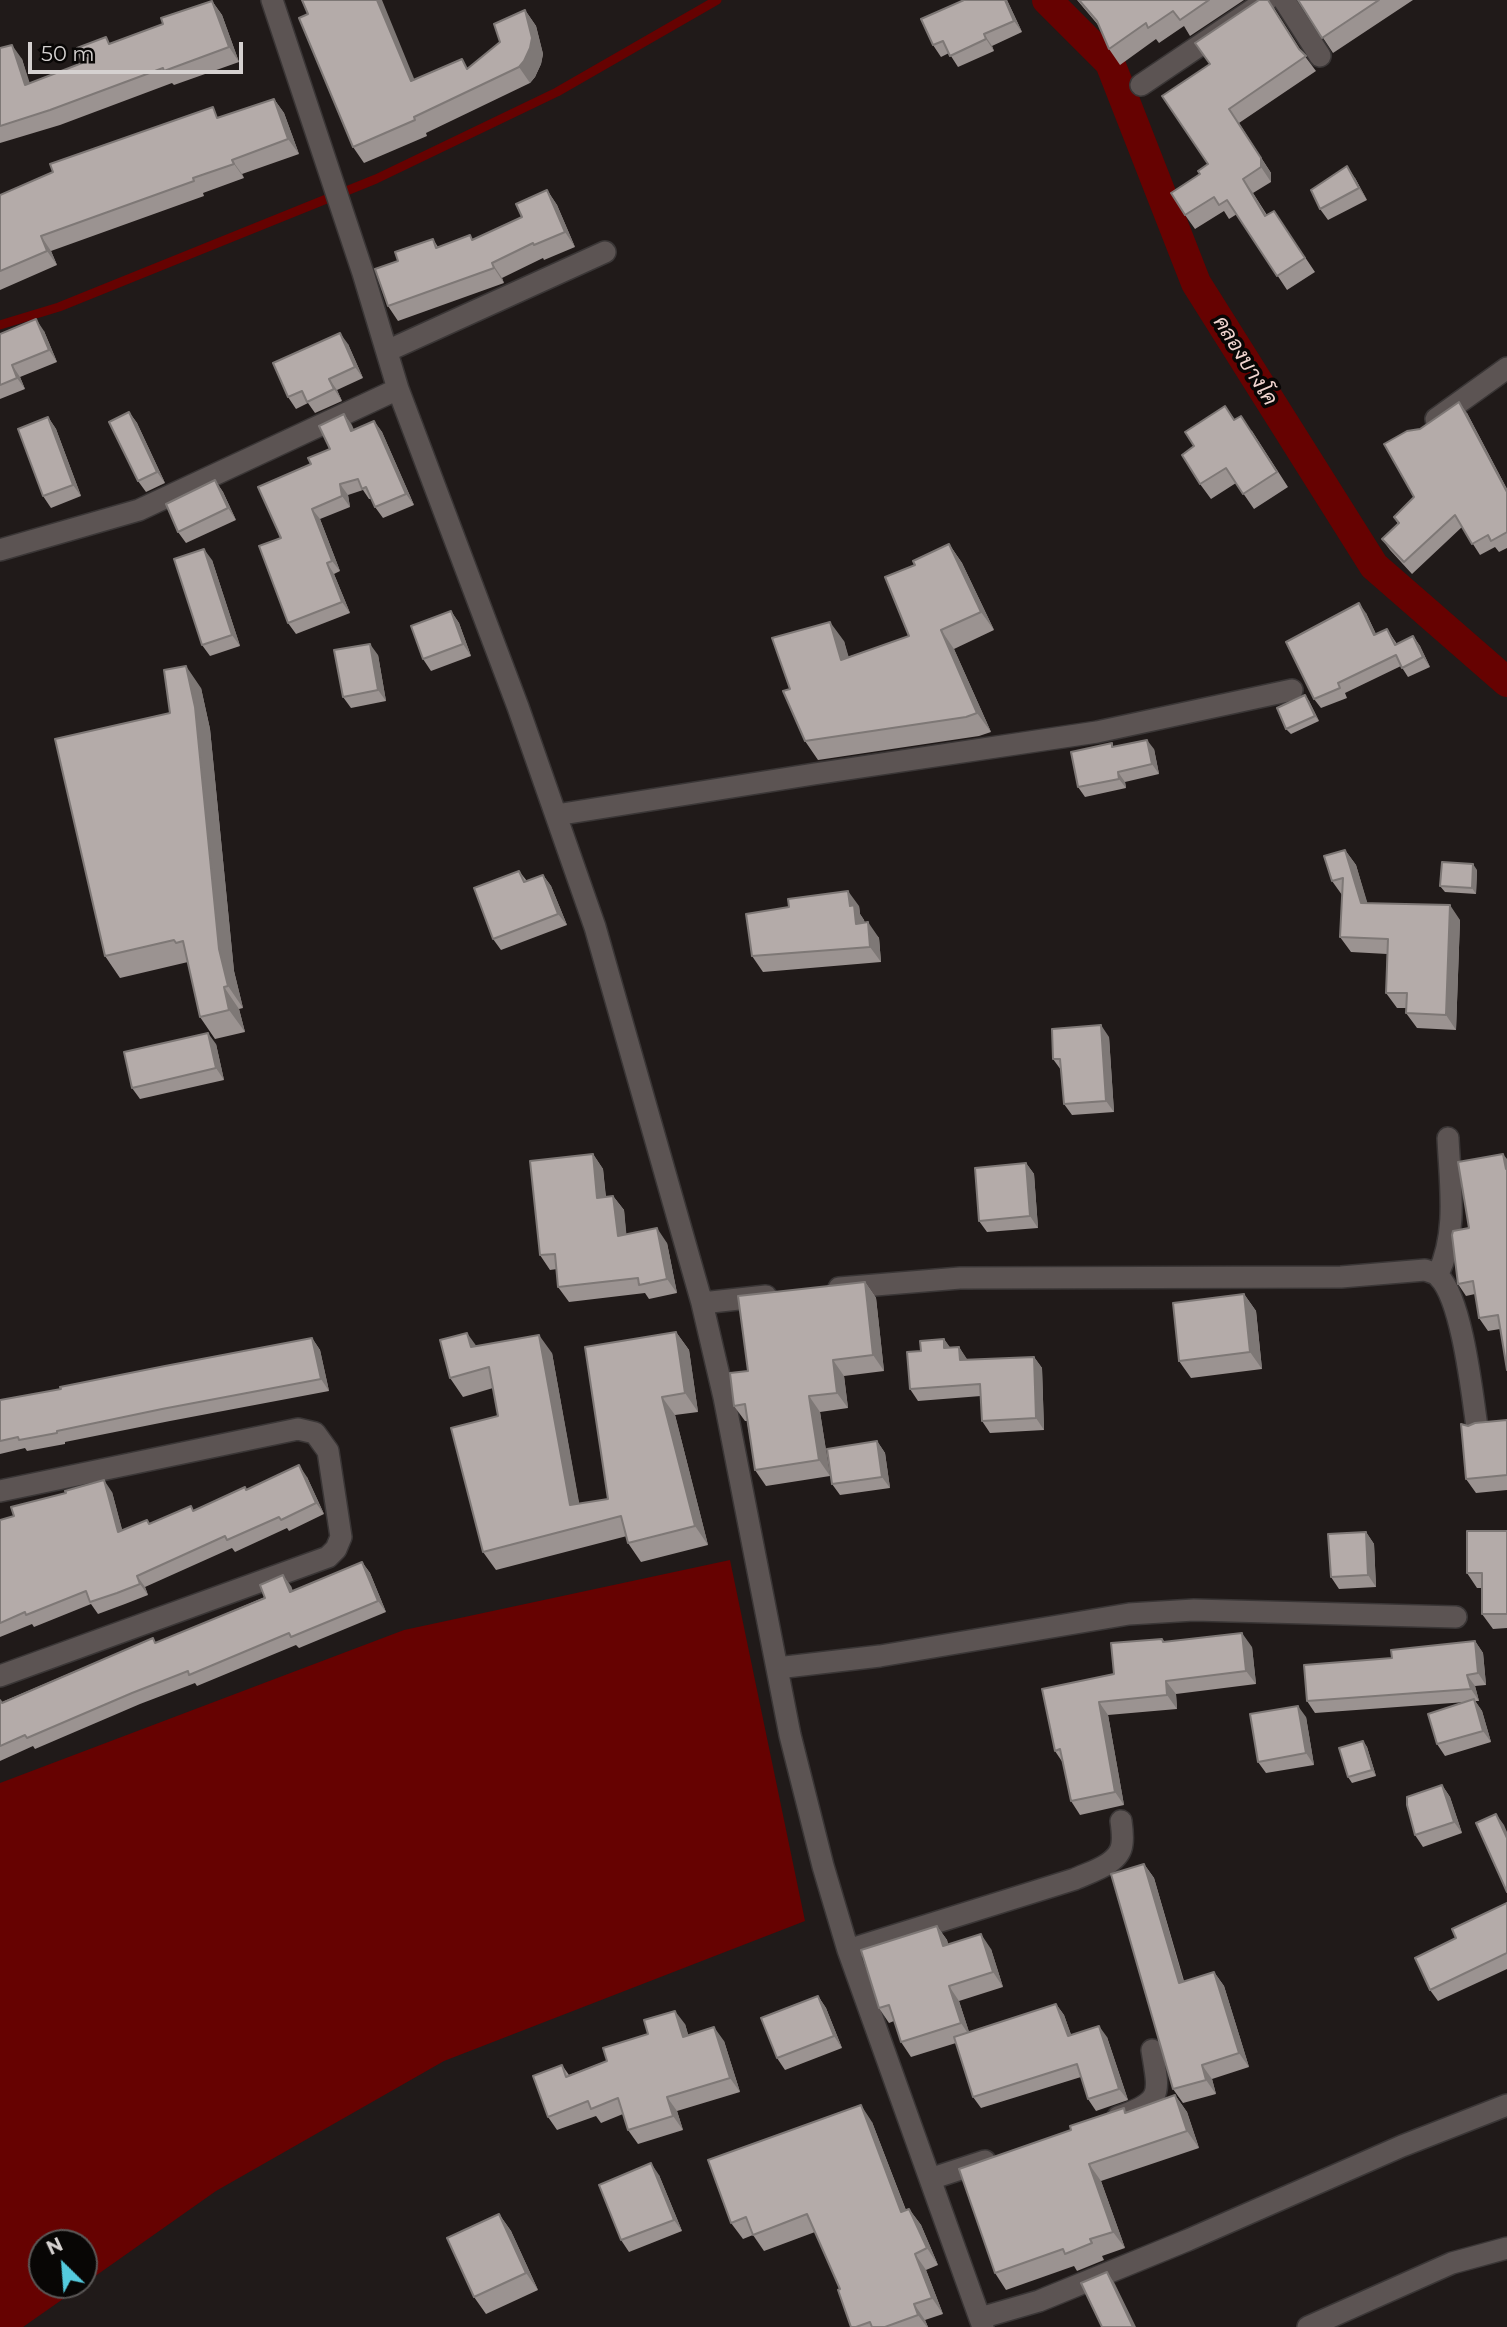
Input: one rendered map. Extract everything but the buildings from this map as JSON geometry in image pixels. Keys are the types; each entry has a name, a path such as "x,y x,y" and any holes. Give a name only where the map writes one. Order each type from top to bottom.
{"street":[{"path":"272,0 345,218 398,389 518,707 595,928 702,1303 724,1397 790,1735 823,1866 849,1950 982,2323 1188,2240 1402,2146 1507,2105"},
{"path":"1141,85 1267,0"},
{"path":"1284,0 1320,56"},
{"path":"387,351 606,252"},
{"path":"1420,430 1507,368"},
{"path":"0,550 139,510 398,389"},
{"path":"556,815 1097,732 1292,690"},
{"path":"1438,1274 1446,1257 1450,1235 1448,1138"},
{"path":"821,1290 927,1279 1341,1277 1425,1270 1438,1274 1455,1306 1477,1427"},
{"path":"702,1303 781,1294"},
{"path":"0,1491 298,1429 315,1433 328,1451 341,1537 336,1549 328,1557 0,1676"},
{"path":"777,1668 880,1656 1129,1614 1194,1611 1456,1617"},
{"path":"849,1950 1074,1879 1096,1869 1118,1855 1122,1845 1121,1821"},
{"path":"1095,2124 1134,2112 1149,2104 1156,2094 1158,2084 1152,2050"},
{"path":"930,2179 1006,2154"},
{"path":"1308,2327 1452,2263 1507,2248"}],"shaded area":[{"path":"730,1560 805,1921 444,2061 216,2191 98,2274 98,2229 28,2229 28,2299 63,2299 23,2327 0,2327 0,1783 404,1630"}],"waterway":[{"path":"0,325 59,307 376,179 557,92 717,0"},
{"name":"คลองบางโค","path":"1047,0 1110,63 1196,283 1374,566 1507,682"}]}
